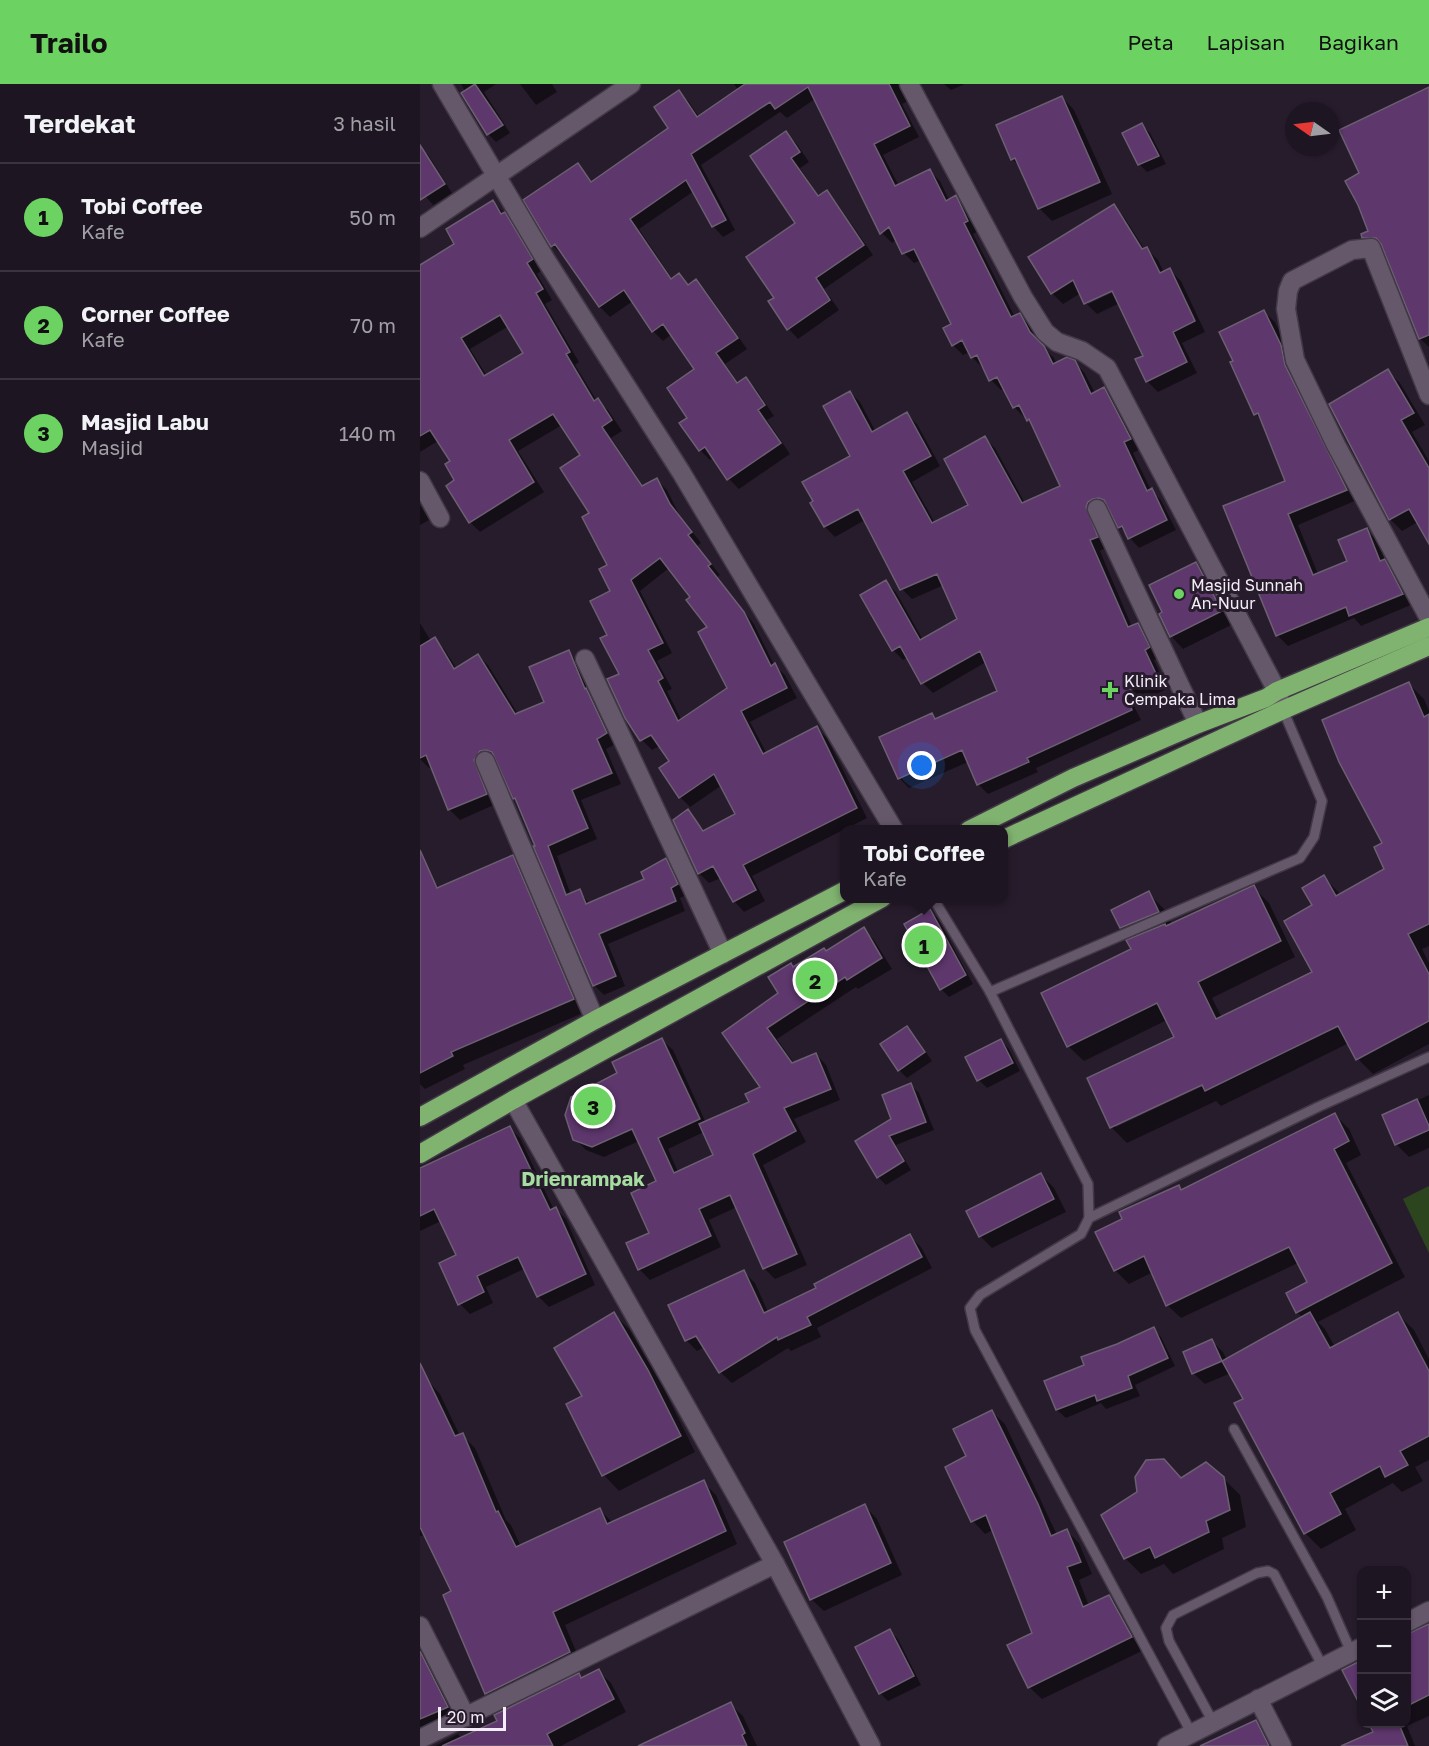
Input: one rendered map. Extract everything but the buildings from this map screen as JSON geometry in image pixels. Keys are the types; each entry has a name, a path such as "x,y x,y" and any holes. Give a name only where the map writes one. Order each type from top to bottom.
{"highway":[{"path":"979,825 1073,778 1429,627"},
{"path":"1008,837 1283,710 1429,646"},
{"path":"420,1117 596,1020 840,893"},
{"path":"420,1154 513,1100 873,903"}],"street":[{"path":"442,84 606,357 681,472 891,825"},
{"path":"420,228 632,84"},
{"path":"909,84 1023,297 1045,332 1057,342 1082,351 1107,368 1277,691 1283,710"},
{"path":"1429,395 1371,248 1352,250 1292,281 1288,291 1286,309 1295,360 1336,445 1429,618"},
{"path":"420,481 440,518"},
{"path":"1097,508 1198,724"},
{"path":"585,658 723,954"},
{"path":"485,761 596,1020"},
{"path":"513,1100 775,1564 871,1746"},
{"path":"420,1738 775,1564"},
{"path":"1411,1621 1429,1611"},
{"path":"420,1626 466,1717"},
{"path":"1167,1746 1357,1649"},
{"path":"1258,1699 1282,1746"}],"lane":[{"path":"990,992 1300,858 1314,837 1322,801 1283,710"},
{"path":"936,903 990,992 1088,1184 1089,1218 1081,1234 980,1295 970,1308 975,1330 1192,1734"},
{"path":"1089,1218 1318,1107 1429,1057"},
{"path":"1234,1429 1357,1649"},
{"path":"1213,1722 1169,1641 1166,1628 1173,1615 1257,1573 1268,1570 1274,1574 1323,1667"}],"green space":[{"path":"1429,1186 1429,1253 1403,1199"}],"place":[{"name":"Masjid Sunnah An-Nuur","path":"1179,594"},
{"name":"Klinik Cempaka Lima","path":"1110,690"},
{"name":"Tobi Coffee","path":"924,945"},
{"name":"Corner Coffee","path":"815,980"},
{"name":"Masjid Labu","path":"593,1106"}],"district":[{"name":"Drienrampak","path":"583,1178"}]}
